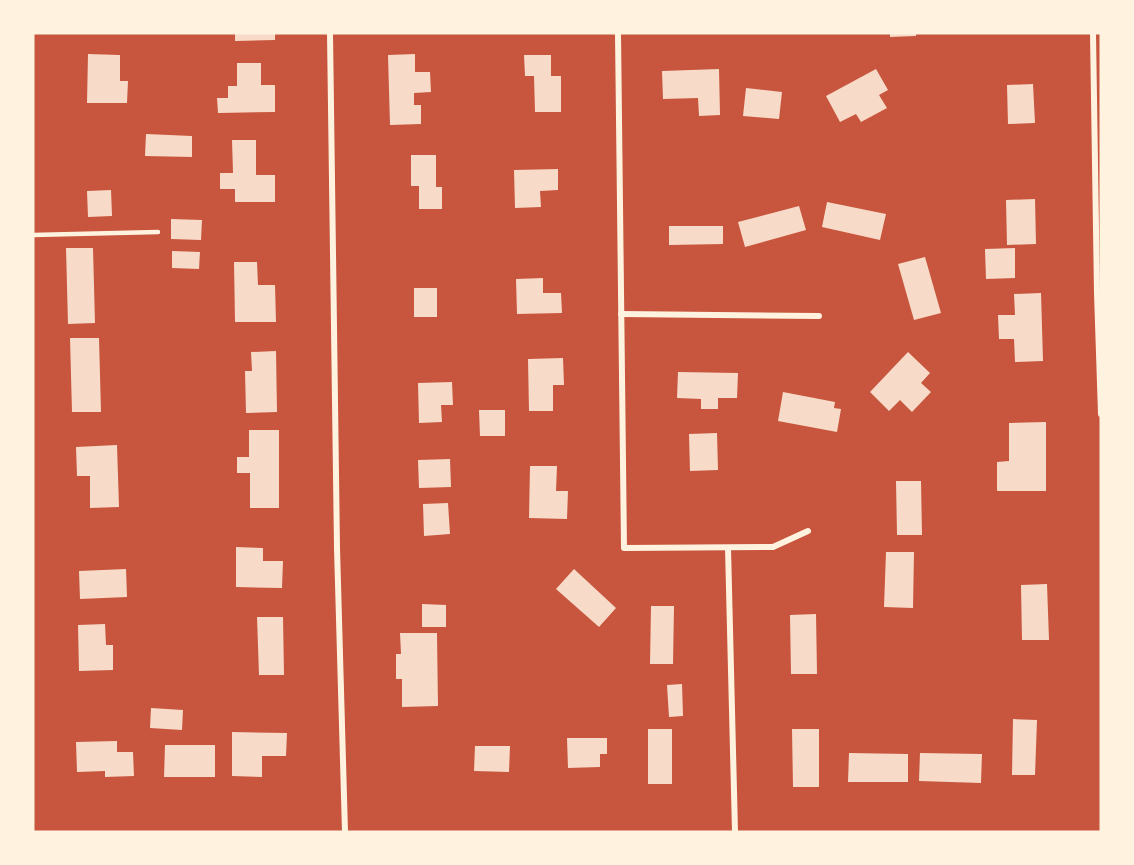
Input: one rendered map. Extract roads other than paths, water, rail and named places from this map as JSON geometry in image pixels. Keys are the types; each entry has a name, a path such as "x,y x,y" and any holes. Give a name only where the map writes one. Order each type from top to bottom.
{"street":[{"path":"330,33 345,832"},
{"path":"618,33 624,548 773,547 808,531"},
{"path":"1093,33 1101,414"},
{"path":"621,314 819,316"},
{"path":"728,548 735,832"}],"lane":[{"path":"33,235 158,232"}]}
